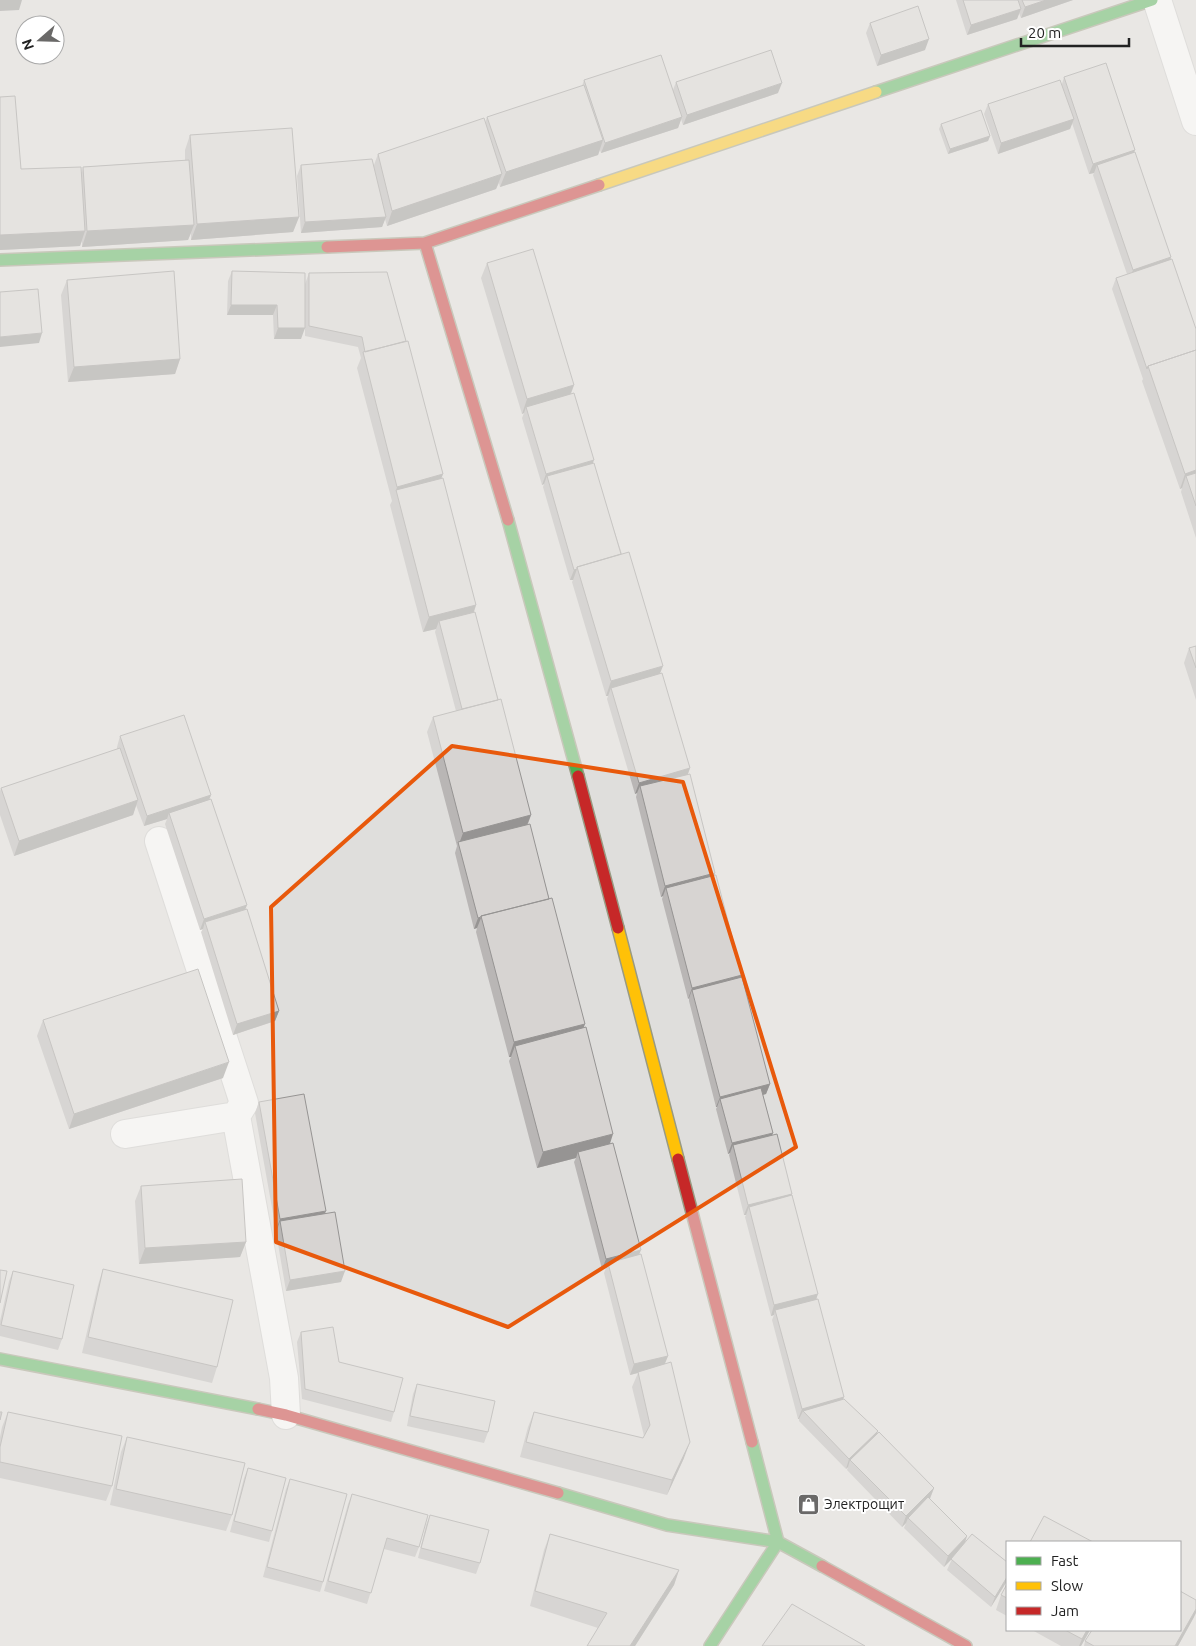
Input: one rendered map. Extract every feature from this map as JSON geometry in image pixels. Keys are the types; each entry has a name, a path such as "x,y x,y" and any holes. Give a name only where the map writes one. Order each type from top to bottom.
{"street":[{"path":"0,260 426,243 1152,0"},
{"path":"1157,0 1196,121"},
{"path":"426,243 523,572 609,892 778,1542 710,1646"},
{"path":"159,841 244,1103 236,1116 284,1378 286,1414"},
{"path":"125,1134 236,1116"},
{"path":"0,1360 286,1414 668,1526 778,1542 966,1646"}],"highlighted area":[{"path":"452,746 683,782 796,1147 508,1327 276,1242 271,907"}],"shaded area":[{"path":"0,0 1196,0 1196,1646 0,1646"}],"building":[{"path":"963,0 1018,0 1021,9 971,25"},
{"path":"1022,0 1046,0 1025,7"},
{"path":"918,6 929,39 881,55 870,23"},
{"path":"771,50 782,83 687,115 676,82"},
{"path":"661,55 682,117 605,143 584,80"},
{"path":"1106,63 1135,150 1093,164 1064,77"},
{"path":"1060,80 1074,119 1001,143 988,104"},
{"path":"584,85 603,140 506,172 487,117"},
{"path":"15,96 21,169 81,167 85,231 0,235 0,97"},
{"path":"981,110 990,136 950,149 941,124"},
{"path":"484,118 502,174 392,211 378,154"},
{"path":"292,128 299,217 197,224 190,135"},
{"path":"1135,152 1171,257 1133,270 1097,165"},
{"path":"372,159 386,217 305,222 301,165"},
{"path":"189,160 194,225 87,231 83,167"},
{"path":"533,249 574,385 527,399 487,263"},
{"path":"1172,259 1196,329 1196,350 1148,366 1147,369 1116,278"},
{"path":"174,271 180,359 74,367 67,280"},
{"path":"232,271 305,273 305,328 278,328 277,305 231,305"},
{"path":"387,272 406,341 365,352 362,337 309,326 309,273"},
{"path":"38,289 42,333 0,337 0,292"},
{"path":"408,341 443,474 397,487 363,352"},
{"path":"1196,350 1196,470 1185,474 1148,366"},
{"path":"574,393 594,460 546,474 526,407"},
{"path":"594,463 621,554 577,567 574,570 547,476"},
{"path":"1196,473 1196,506 1186,476"},
{"path":"443,478 476,605 429,617 396,490"},
{"path":"629,552 663,666 611,681 577,567"},
{"path":"475,612 498,700 462,709 439,621"},
{"path":"1196,646 1196,668 1189,648"},
{"path":"662,673 690,768 639,783 611,688"},
{"path":"501,699 531,815 463,833 433,717"},
{"path":"184,715 211,795 147,816 120,736"},
{"path":"120,748 138,800 19,841 1,788"},
{"path":"690,774 715,873 665,886 640,786"},
{"path":"211,799 247,905 204,919 169,813"},
{"path":"530,824 549,899 478,918 458,842"},
{"path":"716,875 742,975 692,988 666,888"},
{"path":"552,898 585,1024 514,1042 481,916"},
{"path":"247,909 279,1011 237,1024 205,922"},
{"path":"198,969 229,1062 74,1114 43,1020"},
{"path":"742,977 770,1084 720,1097 692,990"},
{"path":"586,1027 613,1134 543,1152 515,1046"},
{"path":"761,1088 773,1133 732,1143 720,1099"},
{"path":"304,1094 326,1211 280,1219 259,1102"},
{"path":"777,1134 792,1194 748,1205 733,1145"},
{"path":"613,1143 641,1250 606,1259 578,1152"},
{"path":"242,1179 246,1242 145,1248 141,1186"},
{"path":"792,1195 818,1294 774,1305 749,1207"},
{"path":"335,1212 345,1271 290,1280 280,1221"},
{"path":"641,1254 668,1356 634,1364 608,1263"},
{"path":"103,1269 233,1300 217,1367 88,1337"},
{"path":"0,1270 7,1271 0,1303"},
{"path":"13,1271 74,1285 62,1339 1,1325"},
{"path":"818,1299 844,1397 802,1409 775,1310"},
{"path":"333,1327 339,1362 403,1378 394,1412 305,1389 301,1332"},
{"path":"671,1362 690,1442 672,1480 526,1442 534,1412 643,1438 650,1425 638,1372"},
{"path":"417,1384 495,1401 488,1432 410,1416"},
{"path":"844,1399 878,1431 849,1459 803,1411"},
{"path":"8,1412 122,1436 112,1486 0,1462 0,1447"},
{"path":"879,1432 934,1488 906,1516 850,1460"},
{"path":"127,1437 245,1463 232,1515 116,1489"},
{"path":"248,1468 286,1478 272,1531 234,1521"},
{"path":"290,1479 347,1494 323,1582 267,1567"},
{"path":"352,1494 428,1515 419,1547 387,1538 371,1593 328,1581"},
{"path":"928,1497 967,1536 948,1556 908,1518"},
{"path":"430,1515 489,1530 480,1563 421,1548"},
{"path":"1044,1516 1091,1541 1031,1541"},
{"path":"550,1534 679,1570 630,1646 587,1646 607,1613 535,1591"},
{"path":"972,1534 1006,1561 1006,1579 995,1597 951,1559"},
{"path":"1006,1586 1006,1598 1001,1595"},
{"path":"1181,1592 1196,1600 1196,1609 1175,1646 1094,1646 1085,1641 1091,1631 1181,1631"},
{"path":"792,1604 865,1646 762,1646"},
{"path":"1067,1631 1086,1631 1082,1639"}],"traffic: fast":[{"path":"876,92 1152,0"},
{"path":"0,260 327,247"},
{"path":"508,520 578,776"},
{"path":"0,1359 258,1409"},
{"path":"710,1646 778,1542 752,1442"},
{"path":"558,1493 667,1525 778,1542 822,1566"}],"traffic: slow":[{"path":"599,185 876,92"},
{"path":"618,928 678,1159"}],"traffic: jam":[{"path":"327,247 425,243 599,185"},
{"path":"425,243 508,520"},
{"path":"578,776 618,928"},
{"path":"678,1159 752,1442"},
{"path":"258,1409 286,1415 558,1493"},
{"path":"822,1566 966,1646"}],"place":[{"name":"Электрощит","path":"808,1504"}]}
